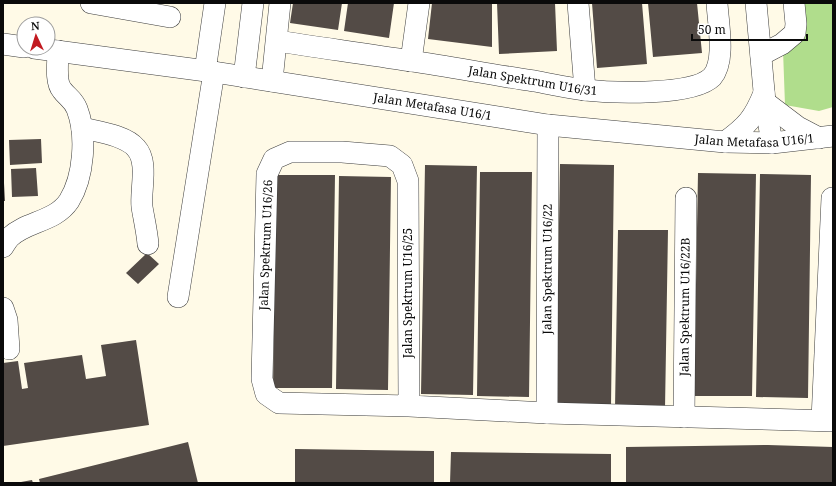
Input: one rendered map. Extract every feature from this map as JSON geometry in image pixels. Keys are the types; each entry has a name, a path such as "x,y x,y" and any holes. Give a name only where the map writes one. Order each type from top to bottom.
{"street":[{"path":"91,3 170,17"},
{"path":"178,297 210,71 215,3"},
{"path":"244,77 253,3"},
{"path":"272,81 280,3"},
{"path":"411,61 419,3"},
{"path":"578,3 585,90"},
{"name":"Jalan Spektrum U16/31","path":"277,41 411,61 585,90 630,92 673,90 689,88 704,83 712,76 719,66 720,55 717,3"},
{"path":"756,3 765,97 772,143"},
{"path":"761,55 782,44 795,33 796,24 794,3"},
{"path":"3,44 16,46"},
{"path":"3,247 9,238 24,227 44,220 59,212 69,201 78,179 82,152 82,128 77,108 71,98 61,90 57,77 58,51"},
{"name":"Jalan Metafasa U16/1","path":"58,51 210,71 548,125 726,142 772,143 826,137"},
{"path":"765,97 798,128 826,137"},
{"path":"726,142 743,129 757,111 765,97"},
{"name":"Jalan Spektrum U16/22","path":"547,413 548,125"},
{"path":"82,128 111,135 129,142 136,148 141,156 143,175 142,207 148,244"},
{"name":"Jalan Spektrum U16/26","path":"408,181 402,165 390,156 342,152 290,152 274,159 267,174 262,379 266,394 279,403 409,406"},
{"name":"Jalan Spektrum U16/25","path":"408,181 409,406"},
{"name":"Jalan Spektrum U16/22B","path":"684,417 686,198"},
{"path":"409,406 547,413 827,420 832,198"},
{"path":"3,308 7,320 9,349"}],"green space":[{"path":"804,3 833,3 833,107 819,111 785,105 783,50 806,34"}],"building":[{"path":"293,3 342,3 338,30 290,23"},
{"path":"348,3 394,3 389,38 344,31"},
{"path":"432,3 492,3 492,47 428,39"},
{"path":"497,3 555,3 557,51 499,54"},
{"path":"592,3 642,3 647,64 597,68"},
{"path":"648,3 697,3 702,53 653,57"},
{"path":"41,139 42,163 10,165 9,140"},
{"path":"560,164 614,165 611,407 556,406"},
{"path":"425,165 477,166 473,395 421,394"},
{"path":"36,168 38,196 12,197 11,169"},
{"path":"480,172 532,172 529,397 477,396"},
{"path":"698,173 756,174 752,396 694,396"},
{"path":"760,174 811,175 808,398 756,397"},
{"path":"276,175 335,175 332,388 273,388"},
{"path":"339,176 391,177 388,390 336,389"},
{"path":"4,183 5,201 3,201"},
{"path":"618,230 668,230 665,409 615,408"},
{"path":"147,253 159,264 138,284 126,273"},
{"path":"136,340 149,425 3,446 3,363 18,361 22,389 28,388 24,363 82,355 86,379 106,376 101,345"},
{"path":"188,442 198,483 40,483 39,479"},
{"path":"768,445 833,447 833,483 626,483 626,447"},
{"path":"295,449 434,451 434,483 295,483"},
{"path":"451,452 611,454 611,483 450,483"},
{"path":"32,480 33,483 21,483 21,482"}]}
